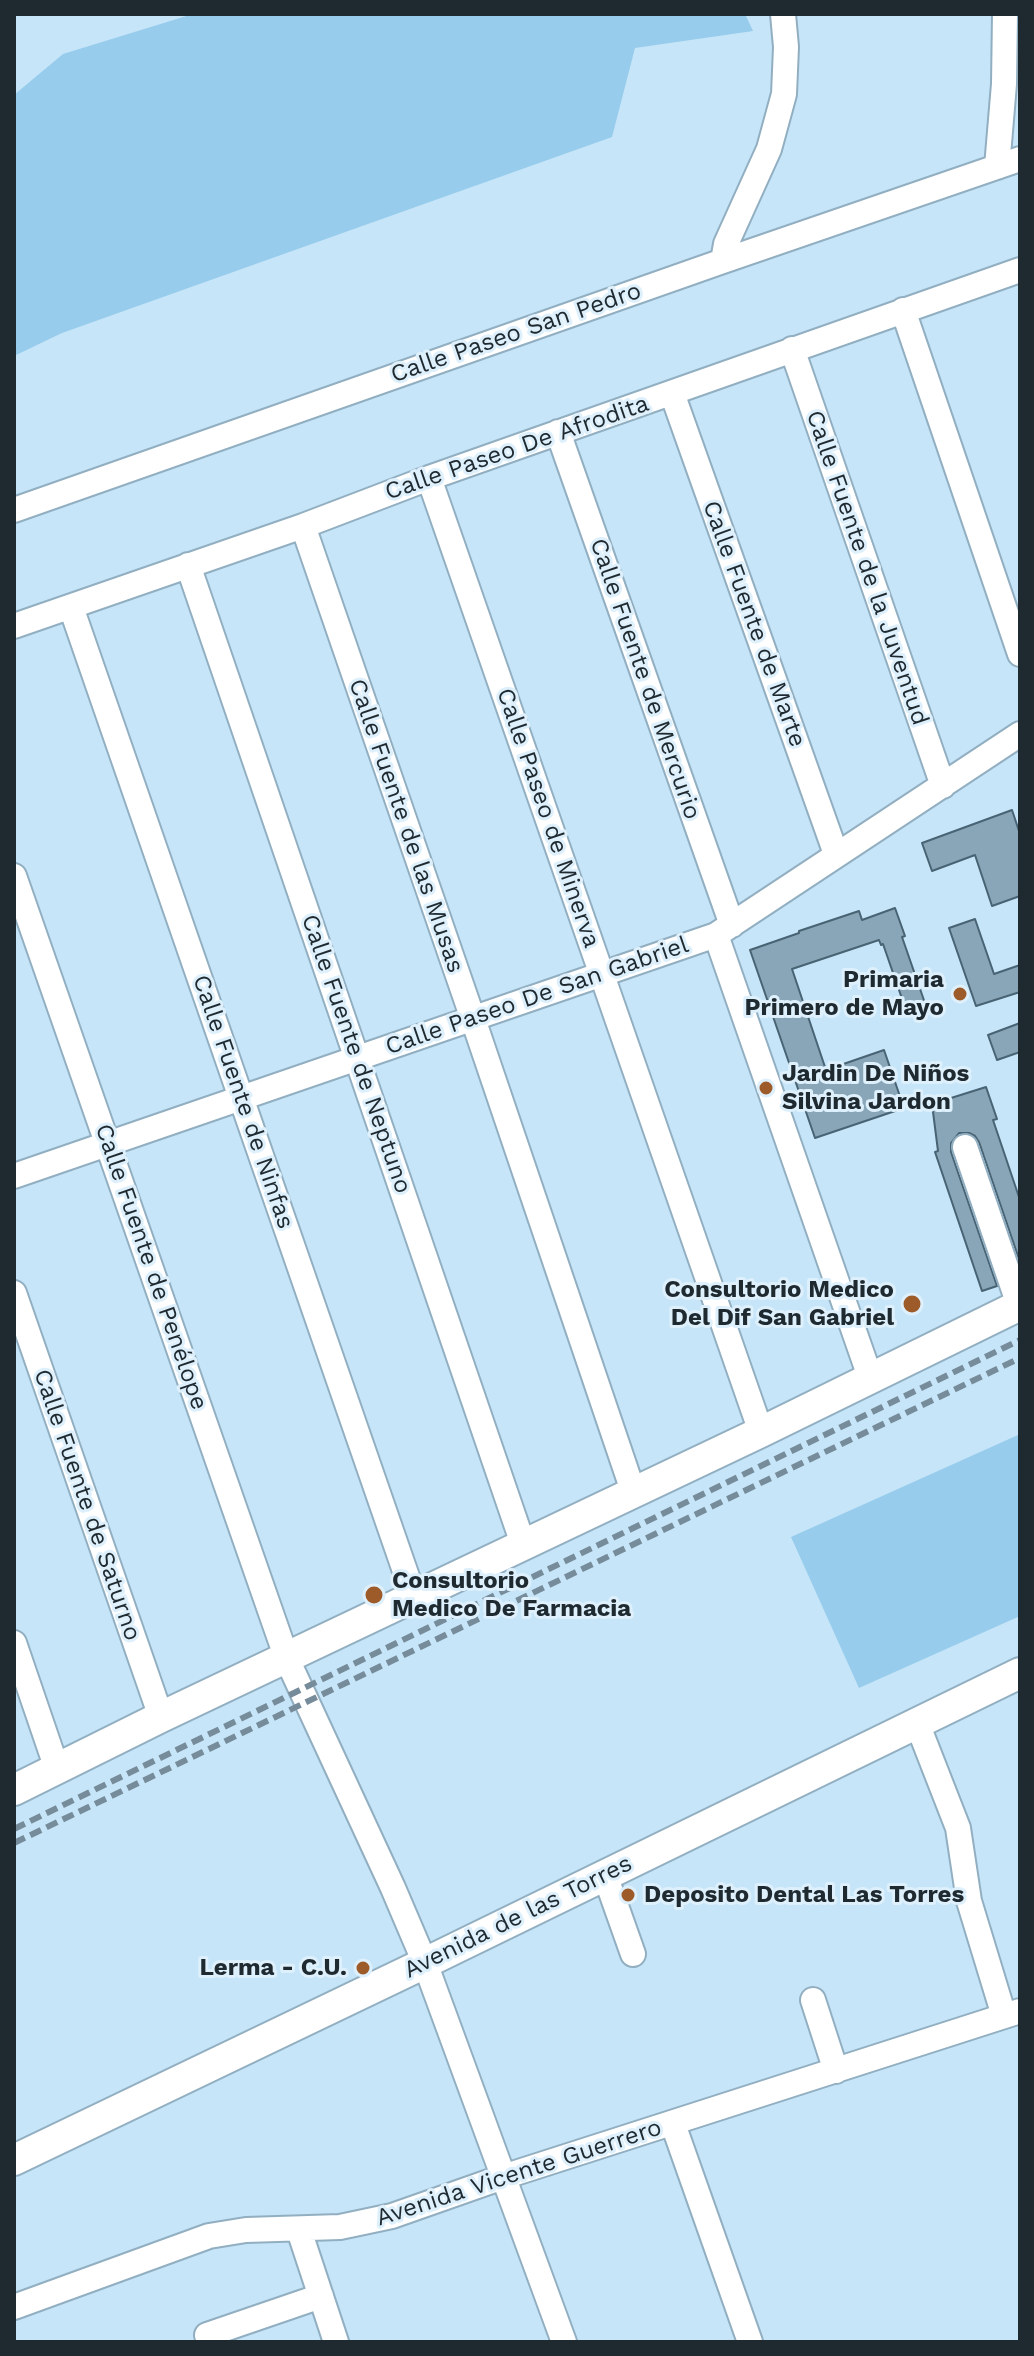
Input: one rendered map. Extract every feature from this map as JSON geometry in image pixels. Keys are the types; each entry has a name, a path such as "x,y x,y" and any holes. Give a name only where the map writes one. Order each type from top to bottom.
{"main road":[{"path":"14,1790 1019,1305"},
{"name":"Avenida de las Torres","path":"14,2160 1020,1673"},
{"path":"14,2139 86,2125"}],"street":[{"path":"723,261 726,244 769,149 784,94 786,47 783,14"},
{"path":"1005,14 1004,84 1008,163"},
{"name":"Calle Paseo San Pedro","path":"14,510 1008,163"},
{"name":"Calle Paseo De Afrodita","path":"14,626 1020,270"},
{"path":"903,310 1020,654"},
{"name":"Calle Fuente de la Juventud","path":"792,349 943,786"},
{"name":"Calle Fuente de Marte","path":"672,393 836,854"},
{"name":"Calle Fuente de Mercurio","path":"558,432 870,1377"},
{"name":"Calle Paseo de Minerva","path":"429,478 761,1432"},
{"name":"Calle Fuente de las Musas","path":"303,526 633,1491"},
{"name":"Calle Fuente de Neptuno","path":"188,565 523,1544"},
{"name":"Calle Fuente de Ninfas","path":"71,607 414,1597"},
{"name":"Calle Paseo De San Gabriel","path":"14,1176 603,976 724,930 1020,734"},
{"name":"Calle Fuente de Penélope","path":"14,876 287,1659 425,1963 564,2342"},
{"path":"965,1147 1019,1305"},
{"name":"Calle Fuente de Saturno","path":"14,1293 161,1717"},
{"path":"14,1643 57,1769"},
{"path":"917,1723 958,1828 969,1901 1012,2013"},
{"path":"605,1875 633,1954"},
{"path":"813,2000 836,2071"},
{"name":"Avenida Vicente Guerrero","path":"14,2307 209,2236 246,2230 340,2227 392,2216 503,2177 1012,2013"},
{"path":"673,2124 750,2342"},
{"path":"299,2230 336,2342"},
{"path":"207,2335 321,2296"}],"shaded area":[{"path":"193,14 745,14 753,31 635,48 612,137 62,333 14,356 14,95 63,54"},
{"path":"1018,1435 1020,1616 859,1688 791,1537"}],"building":[{"path":"1012,810 1020,834 1020,896 992,906 975,855 932,871 922,843"},
{"path":"895,908 927,1009 908,1016 879,940 792,969 826,1070 884,1050 904,1108 815,1138 750,950 859,911 862,920"},
{"path":"975,919 994,974 1020,965 1020,992 976,1006 949,928"},
{"path":"1020,1023 1020,1052 997,1060 988,1035"},
{"path":"986,1087 997,1119 993,1120 1020,1200 1020,1262 979,1142 969,1133 959,1133 951,1143 951,1152 997,1286 982,1291 935,1152 938,1151 932,1104"}],"railway":[{"path":"14,1829 1020,1340"},
{"path":"14,1843 1020,1358"}],"place":[{"name":"Primaria Primero de Mayo","path":"960,994"},
{"name":"Jardin De Niños Silvina Jardon","path":"766,1088"},
{"name":"Consultorio Medico Del Dif San Gabriel","path":"912,1304"},
{"name":"Consultorio Medico De Farmacia","path":"374,1595"},
{"name":"Deposito Dental Las Torres","path":"628,1895"},
{"name":"Lerma - C.U.","path":"363,1968"}]}
